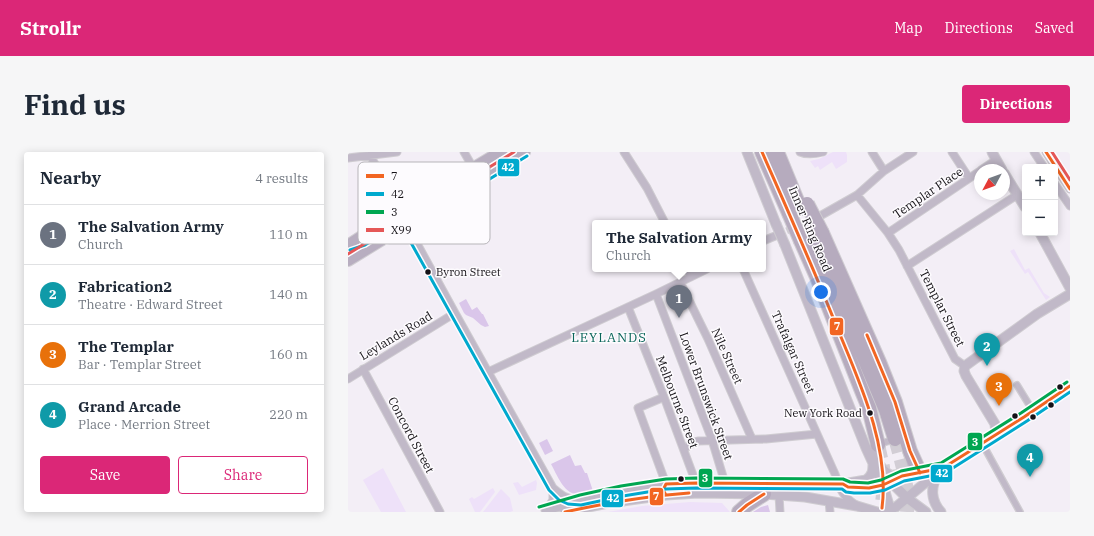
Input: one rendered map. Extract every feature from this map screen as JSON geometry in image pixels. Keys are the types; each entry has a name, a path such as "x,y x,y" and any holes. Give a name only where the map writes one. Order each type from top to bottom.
{"highway":[{"path":"490,162 501,152"},
{"path":"490,168 524,152"},
{"name":"Inner Ring Road","path":"762,152 799,208"},
{"name":"Inner Ring Road","path":"777,152 799,208 886,410 896,439"},
{"path":"812,237 890,388 920,480"},
{"name":"Inner Ring Road","path":"812,237 817,276 862,391 878,445"},
{"path":"348,260 374,244"},
{"path":"739,512 764,494"}],"street":[{"path":"348,158 397,152"},
{"path":"464,152 470,162"},
{"path":"624,152 647,188 663,220"},
{"path":"747,152 883,485 888,511 896,507 907,498 920,480 982,444 1070,386"},
{"path":"800,152 803,154 813,154 822,152"},
{"path":"872,152 884,171"},
{"path":"820,216 857,194 904,155 913,152"},
{"path":"952,152 969,178"},
{"path":"1034,152 1042,164"},
{"path":"1046,152 1070,189"},
{"path":"370,155 374,162"},
{"name":"Templar Place","path":"987,164 994,156"},
{"name":"Templar Place","path":"888,233 974,175"},
{"path":"1010,183 1022,203"},
{"path":"1058,188 1070,206"},
{"name":"Templar Street","path":"857,194 888,233 907,266 955,359 965,366 964,371 966,376 995,424 996,434"},
{"path":"907,266 1017,195"},
{"path":"766,240 775,236"},
{"path":"1042,236 1070,288"},
{"path":"417,244 553,488 562,496 570,500 581,500"},
{"path":"688,272 691,277"},
{"path":"488,372 701,272"},
{"name":"Trafalgar Street","path":"744,272 840,484 841,491 845,497 857,506"},
{"name":"Nile Street","path":"680,282 708,339 752,439"},
{"path":"965,366 1037,314 1070,294"},
{"name":"Lower Brunswick Street","path":"654,295 712,440 725,483"},
{"name":"Melbourne Street","path":"628,307 696,483"},
{"name":"Leylands Road","path":"348,379 455,313"},
{"name":"Concord Street","path":"363,369 440,512"},
{"path":"1017,385 1033,411"},
{"path":"664,397 638,408 666,484 663,490 666,495"},
{"path":"684,449 698,441 817,434"},
{"path":"902,437 912,471 891,474 887,472 880,463 873,446 896,439 902,437"},
{"path":"982,444 1020,512"},
{"path":"546,511 581,500 622,491 666,484 840,484 866,480 872,474 873,463"},
{"path":"873,463 907,498 926,512"},
{"path":"920,480 943,468"},
{"path":"941,512 937,508 934,501 932,486 943,468"},
{"path":"546,511 553,500 553,488"},
{"path":"565,512 608,503 666,495 698,493 764,494 805,497 857,506 877,512"},
{"path":"779,495 780,512"},
{"path":"830,501 830,512"}],"shaded area":[{"path":"833,152 846,152 847,162 836,169 832,162 820,170 818,166 815,168 810,161 819,159"},
{"path":"1014,249 1025,270 1029,268 1044,293 1050,297 1046,300 1028,272 1025,274 1010,251"},
{"path":"466,299 472,310 477,307 483,314 489,326 485,327 481,325 464,313 459,303"},
{"path":"547,439 553,451 545,455 539,443"},
{"path":"570,455 575,466 581,465 585,473 587,473 593,491 577,495 571,493 558,478 551,464"},
{"path":"383,468 406,512 381,512 363,480"},
{"path":"536,480 536,490 519,495 513,483 518,482 522,487"},
{"path":"493,488 495,492 480,512 475,512 469,499 472,497 474,499"},
{"path":"501,489 510,498 513,511 483,512"},
{"path":"690,502 722,503 730,512 608,512 642,506"},
{"path":"768,505 770,512 753,512 761,507"}],"tunnel":[{"path":"777,235 817,218"},
{"path":"895,439 904,475 907,494 907,512"},
{"path":"878,445 883,467 884,486 881,512"}],"transit line":[{"name":"X99","path":"490,167 514,152"},
{"name":"7","path":"762,152 800,238 854,368 871,414 881,461 883,485 882,508"},
{"name":"7","path":"1046,152 1070,189"},
{"name":"X99","path":"1052,152 1070,180"},
{"name":"42","path":"490,179 527,156"},
{"name":"X99","path":"348,254 364,244"},
{"name":"42","path":"350,250 367,244"},
{"name":"42","path":"412,244 549,490 559,500 568,504 581,505 666,489 842,489 846,492 854,493 870,493 885,490 904,481 945,473 1070,392"},
{"name":"7","path":"867,335 895,402 910,451 920,473"},
{"name":"3","path":"539,507 580,495 621,486 666,479 843,479 850,482 868,483 881,480 901,471 941,463 1021,413 1067,382"},
{"name":"7","path":"666,495 663,490 666,484 843,484 848,487 869,488 883,485 902,476 943,468 1070,386"},
{"name":"7","path":"565,512 627,500 689,493"},
{"name":"7","path":"739,512 764,494"}],"place":[{"name":"Byron Street","path":"428,272"},
{"name":"The Salvation Army","path":"679,318"},
{"name":"Fabrication2","path":"987,366"},
{"name":"The Templar","path":"999,406"},
{"name":"New York Road","path":"870,413"},
{"name":"Grand Arcade","path":"1030,477"}],"district":[{"name":"LEYLANDS","path":"609,337"}]}
